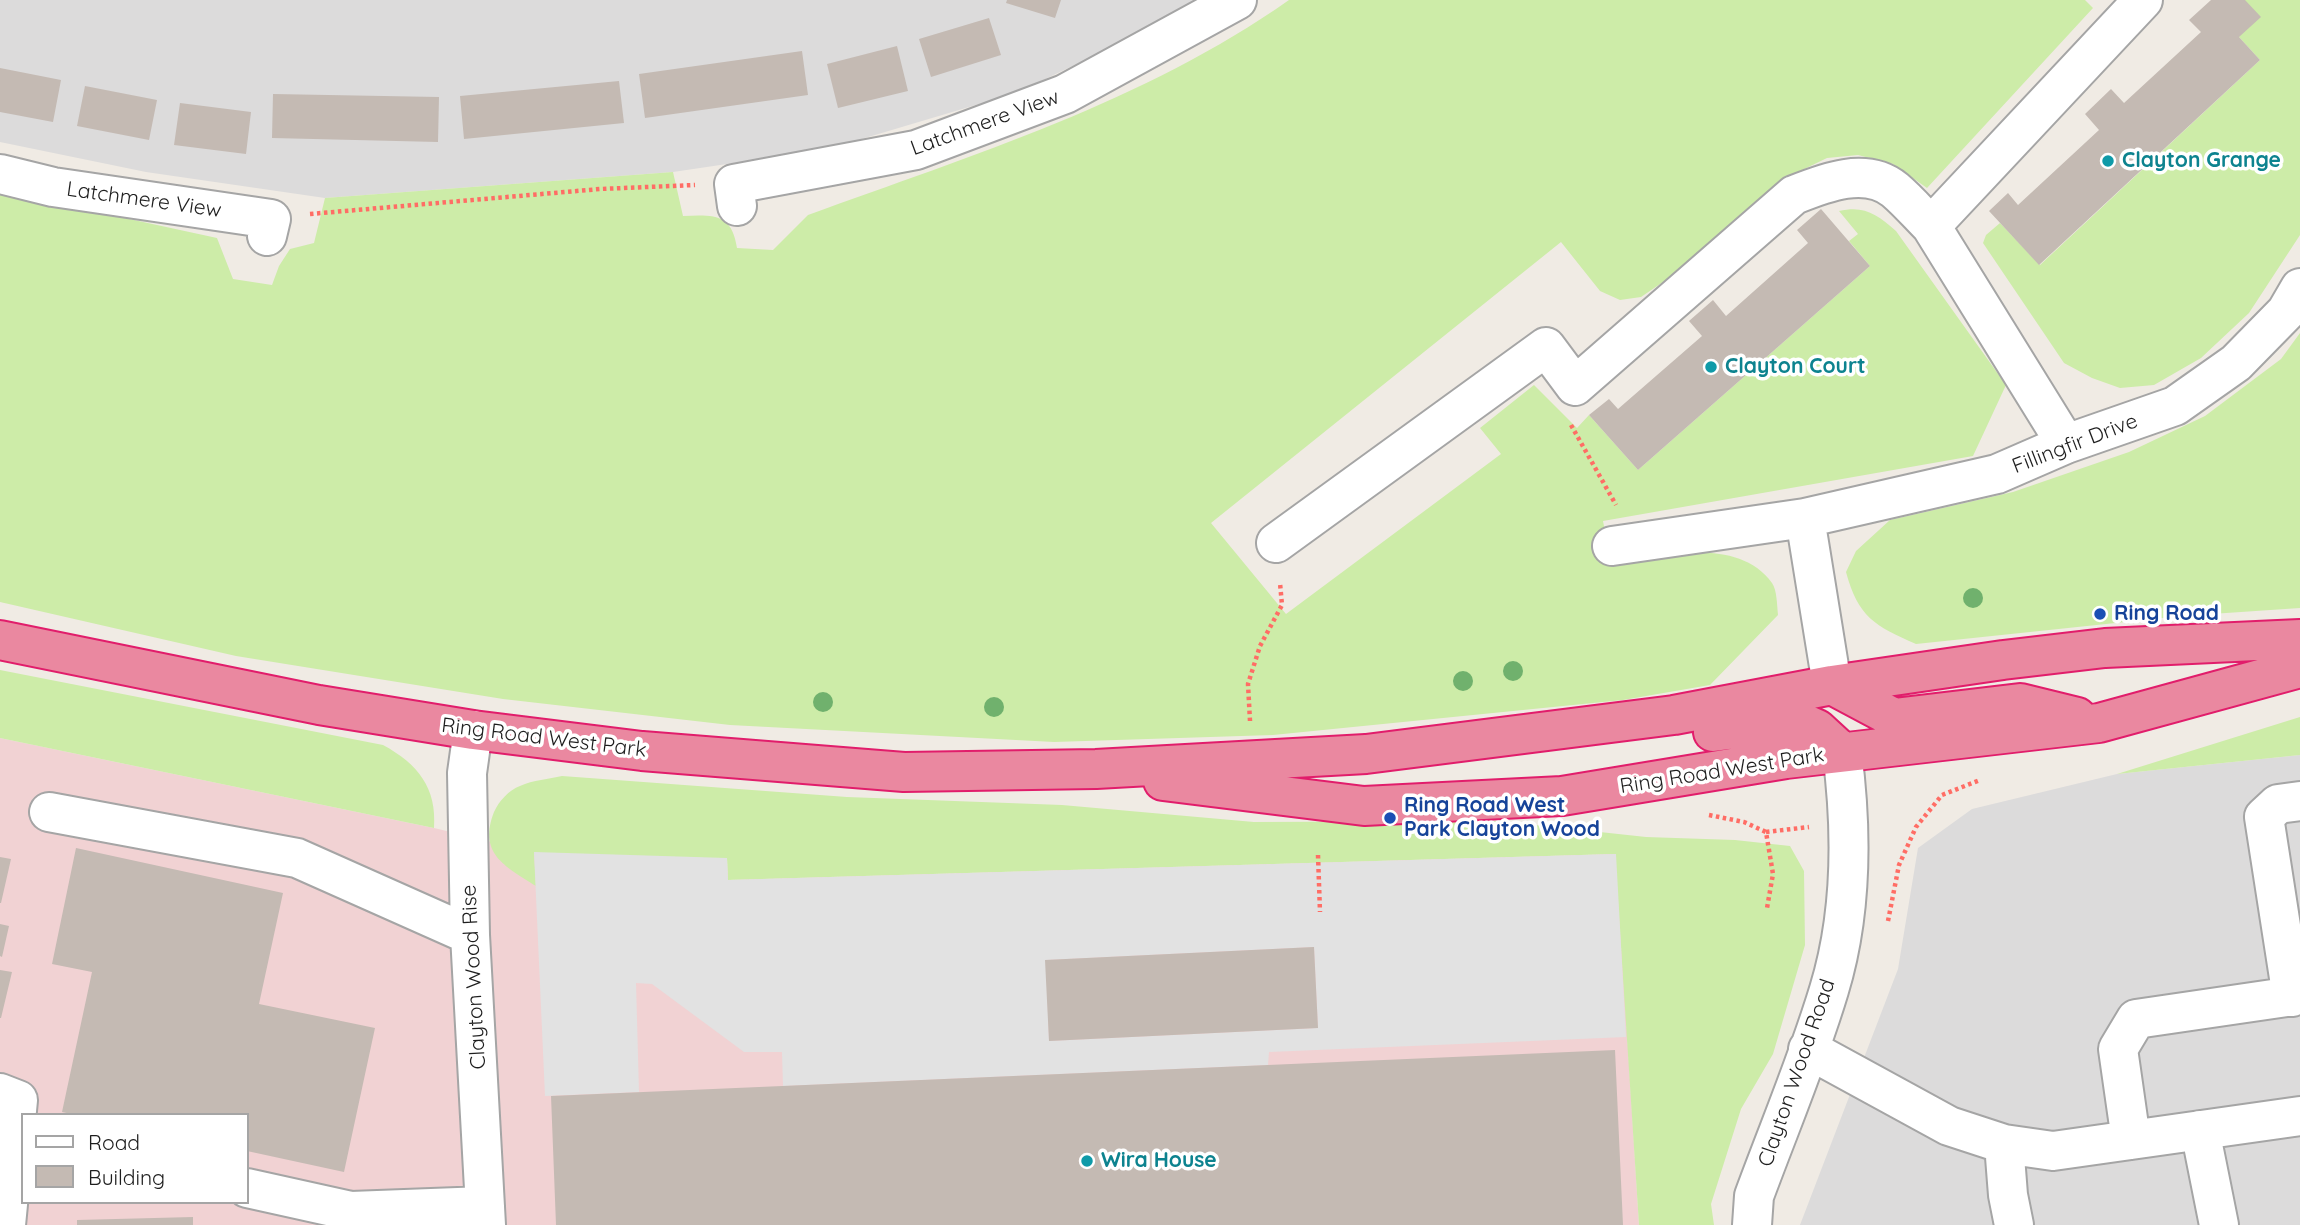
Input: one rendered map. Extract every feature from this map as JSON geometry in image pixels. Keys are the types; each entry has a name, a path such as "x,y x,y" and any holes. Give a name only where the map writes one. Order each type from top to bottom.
{"highway":[{"name":"Ring Road West Park","path":"0,640 319,705 472,730 642,751 904,772 1096,769 1366,754 1674,715 1832,685 2105,648 2300,639"},
{"name":"Ring Road West Park","path":"1096,769 1213,789 1364,806 1562,796 1842,752 2099,723 2300,668"},
{"path":"1832,685 1894,718 2021,703 2099,723"},
{"path":"1832,685 1842,752"},
{"path":"1565,729 1648,738 1798,721 1817,729 1842,752"}],"street":[{"path":"1931,226 2143,0"},
{"name":"Latchmere View","path":"736,195 916,150 1065,94 1215,6"},
{"name":"Latchmere View","path":"0,174 53,187 269,227"},
{"path":"1276,543 1546,346 1575,386 1794,195 1824,183 1862,177 1893,188 1931,226 2066,444"},
{"name":"Fillingfir Drive","path":"1624,544 1805,518 1997,474 2066,444 2175,406 2236,363 2286,312 2300,288"},
{"path":"1805,518 1832,685"},
{"name":"Clayton Wood Rise","path":"472,730 467,773 470,935 486,1216"},
{"name":"Clayton Wood Road","path":"1752,1225 1754,1196 1830,989 1847,890 1849,807 1842,752"},
{"path":"2131,1140 2118,1049 2136,1018 2296,996 2264,817 2278,804 2300,801"},
{"path":"49,812 297,858 470,935"},
{"path":"1808,1049 1949,1126 2004,1144 2053,1151 2300,1116"},
{"path":"0,1093 18,1100 6,1225"},
{"path":"2200,1130 2218,1225"},
{"path":"2004,1144 2008,1195 2014,1225"},
{"path":"248,1188 351,1210 486,1216"}],"path":[{"path":"269,227 367,207 600,189 736,195"},
{"path":"1575,386 1570,428 1624,544"},
{"path":"1253,760 1248,684 1260,646 1282,605 1276,543"},
{"path":"1888,921 1899,865 1916,827 1942,795 1992,775"},
{"path":"1318,855 1320,912"}],"shaded area":[{"path":"0,0 1199,0 1131,38 1016,93 828,149 673,172 325,198 146,172 0,142"},
{"path":"0,738 434,828 534,852 727,858 728,880 1616,854 1639,1225 0,1225"},
{"path":"2300,755 2300,1225 1800,1225 1898,969 1918,848 1972,809 2117,774"},
{"path":"534,852 727,858 728,880 1616,854 1626,1037 1269,1052 1268,1065 783,1086 782,1052 744,1052 652,984 636,983 639,1092 545,1096","holes":["1314,947 1318,1028 1049,1041 1046,960"]}],"green space":[{"path":"1289,0 2085,0 2093,8 1927,188 1893,164 1858,155 1827,158 1796,173 1666,280 1641,297 1620,300 1600,291 1561,242 1211,523 1286,614 1501,454 1480,428 1534,385 1577,428 1589,415 1638,470 1870,266 1849,241 1858,234 1839,211 1856,209 1870,212 1896,231 2006,385 1973,456 1603,521 1611,562 1674,554 1719,554 1739,559 1757,568 1774,586 1778,615 1710,685 1623,700 1273,735 1054,742 730,725 503,699 236,656 0,602 0,191 217,238 233,279 272,285 279,266 290,249 314,243 325,198 673,172 683,216 712,216 726,222 731,228 737,248 773,250 808,215 994,148 1117,97 1233,36"},
{"path":"2245,0 2300,0 2300,235 2249,313 2201,358 2154,385 2120,388 2092,378 2064,363 1983,243 1986,235 2000,223 2040,265 2260,60 2239,37"},
{"path":"2300,333 2300,608 2182,616 1916,644 1879,625 1856,600 1846,572 1856,551 1890,520 2013,492 2129,452 2205,416 2281,359"},
{"path":"0,670 383,745 406,760 423,779 432,801 434,828 0,738"},
{"path":"2300,717 2300,755 2117,774"},
{"path":"562,776 847,797 1062,805 1254,822 1498,821 1646,837 1735,840 1790,846 1804,871 1805,945 1773,1054 1741,1109 1711,1204 1714,1225 1639,1225 1615,854 728,880 727,859 534,853 536,886 504,865 497,857 489,838 490,826 496,808 512,790 530,782"}],"building":[{"path":"1007,0 1061,0 1055,18 1006,3"},
{"name":"Clayton Grange","path":"2211,0 2245,0 2261,17 2239,37 2260,60 2039,265 1989,211 2008,193 2018,205 2099,130 2085,114 2111,89 2124,103 2201,32 2189,20"},
{"path":"989,18 1001,55 931,77 919,39"},
{"path":"897,46 908,91 838,108 827,64"},
{"path":"802,51 808,95 645,118 639,74"},
{"path":"0,68 61,80 53,122 0,112"},
{"path":"619,81 624,123 464,139 460,96"},
{"path":"85,86 157,100 149,140 77,126"},
{"path":"273,94 439,97 438,142 272,138"},
{"path":"180,103 251,112 246,154 174,145"},
{"name":"Clayton Court","path":"1821,209 1870,266 1638,470 1589,415 1609,399 1618,409 1702,336 1689,321 1713,300 1726,316 1808,243 1797,230"},
{"path":"76,848 283,893 259,1004 375,1028 344,1172 248,1151 248,1113 62,1112 92,972 52,964"},
{"path":"0,857 11,859 1,903 0,903"},
{"path":"0,924 9,926 2,957 0,956"},
{"path":"1314,947 1318,1028 1049,1041 1045,960"},
{"path":"0,970 12,972 1,1018 0,1018"},
{"name":"Wira House","path":"1615,1050 1623,1225 556,1225 551,1096"},
{"path":"193,1217 193,1225 77,1225 77,1220"}],"place":[{"name":"Clayton Grange","path":"2108,161"},
{"name":"Clayton Court","path":"1711,367"},
{"name":"Ring Road","path":"2100,614"},
{"name":"Ring Road West Park Clayton Wood","path":"1390,818"},
{"name":"Wira House","path":"1087,1161"}]}
